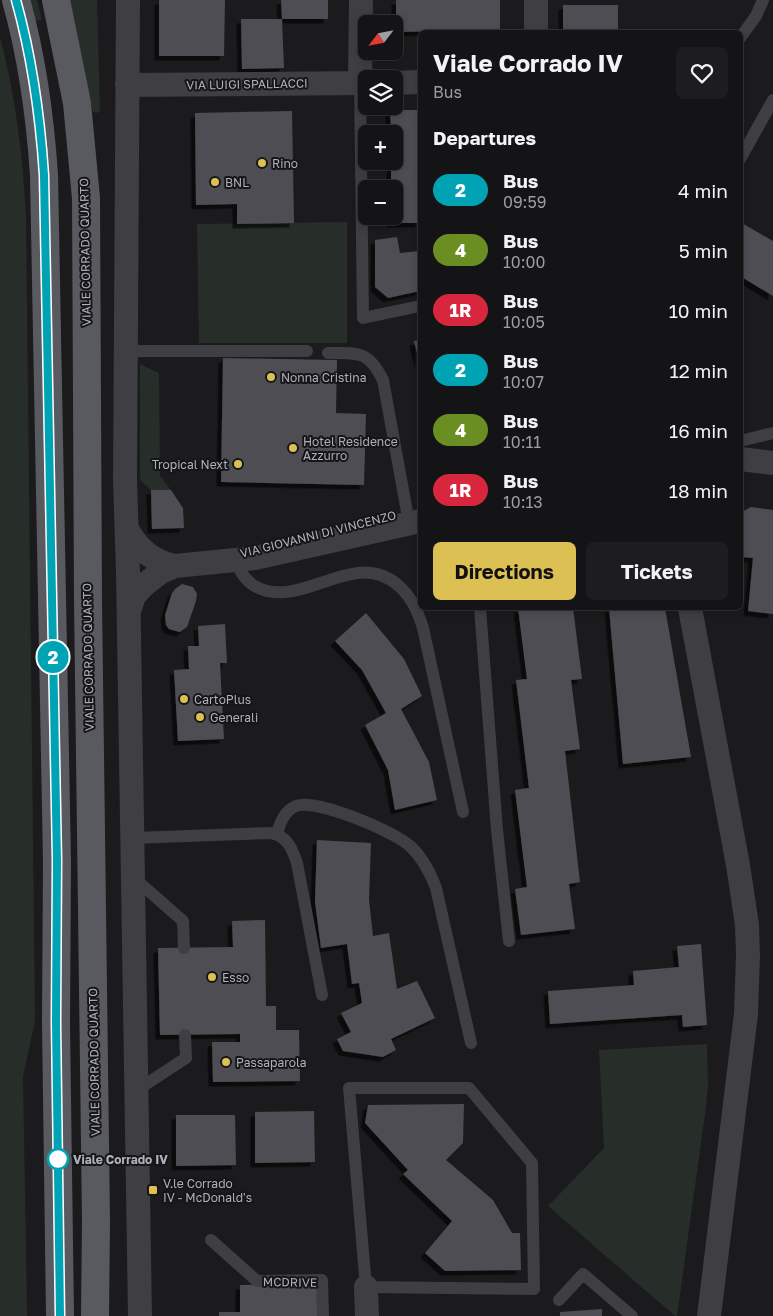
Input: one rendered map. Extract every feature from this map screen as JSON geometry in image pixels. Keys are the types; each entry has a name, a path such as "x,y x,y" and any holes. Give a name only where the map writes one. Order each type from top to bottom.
{"main road":[{"path":"16,0 36,88 44,175 57,861 56,1022 60,1316"},
{"name":"VIALE CORRADO QUARTO","path":"56,0 77,102 86,198 88,600 96,1220 95,1316"}],"street":[{"path":"128,0 125,480 129,611 140,1316"},
{"path":"361,0 363,70"},
{"path":"536,0 536,30"},
{"path":"403,82 418,82"},
{"name":"VIA LUIGI SPALLACCI","path":"127,85 358,83"},
{"path":"743,459 773,463"},
{"name":"VIA GIOVANNI DI VINCENZO","path":"129,611 134,596 144,585 161,572 175,566 273,554 414,516"},
{"name":"VIA GIOVANNI DI VINCENZO","path":"127,529 140,549 150,557 175,566"},
{"path":"690,610 743,891 748,955 743,1044 709,1316"},
{"path":"366,1287 367,1316"}],"lane":[{"path":"743,34 756,16 764,0"},
{"path":"743,154 773,100"},
{"path":"363,115 363,318 418,306"},
{"path":"126,351 307,351"},
{"path":"328,353 358,353 368,358 376,366 383,380 414,516"},
{"path":"743,440 773,433"},
{"path":"229,558 248,581 264,590 275,593 286,593 365,572 389,579 405,593 416,610 423,628 463,812"},
{"path":"480,610 496,820 509,941"},
{"path":"276,834 287,813 295,806 306,804 331,810 386,830 416,852 436,888 471,1043"},
{"path":"133,838 266,833 281,835 291,846 297,863 322,995"},
{"path":"133,877 183,921 184,948"},
{"path":"137,1090 186,1058 185,1035"},
{"path":"349,1088 469,1088 532,1163 534,1289 366,1287 349,1088"},
{"name":"MCDRIVE","path":"211,1240 257,1281 322,1280 323,1316"},
{"path":"559,1300 583,1274 632,1316"}],"shaded area":[{"path":"29,0 37,0 42,20 35,21"},
{"path":"70,0 97,0 100,111 97,113 93,112"},
{"path":"0,37 18,127 26,219 35,1021 23,1076 27,1316 0,1316"},
{"path":"347,222 347,343 199,343 197,224"},
{"path":"140,364 159,373 160,476 171,490 151,490 140,480"},
{"path":"707,1044 708,1087 705,1114 677,1316 675,1316 548,1206 604,1148 599,1050"}],"building":[{"path":"159,0 225,0 224,56 159,56"},
{"path":"281,0 328,0 328,19 282,19"},
{"path":"396,0 500,0 500,30 418,30 418,32 403,32 403,15 396,15"},
{"path":"563,5 618,5 618,30 563,30"},
{"path":"241,19 282,19 284,68 242,69"},
{"path":"403,110 418,110 418,223 403,223 403,180 391,180 391,170 403,170 403,125 391,125 390,115 403,115"},
{"path":"292,111 294,223 237,224 237,204 196,205 195,113"},
{"path":"743,224 773,241 773,296 743,278"},
{"path":"397,237 400,253 418,251 418,291 388,298 375,287 375,240"},
{"path":"418,340 418,358 414,341"},
{"name":"Hotel Residence Azzurro","path":"223,358 337,360 336,413 366,414 364,485 221,482"},
{"path":"151,490 171,490 183,508 184,528 152,529"},
{"path":"751,507 773,510 773,614 748,611 753,558 743,557 743,511"},
{"path":"182,584 193,587 197,594 187,627 180,632 169,629 166,625 165,615 172,593"},
{"path":"518,610 573,610 582,679 571,680 580,749 565,751 580,882 569,884 575,929 521,935 515,889 527,887 515,790 529,788 516,680 527,679"},
{"path":"609,610 665,610 691,757 623,764"},
{"path":"366,613 404,659 422,696 401,709 429,762 437,800 395,810 388,770 365,725 386,713 362,670 335,641"},
{"path":"225,624 227,663 220,663 224,739 178,741 174,670 189,669 188,646 199,646 198,626"},
{"path":"317,840 371,843 369,900 373,936 389,933 397,989 417,981 435,1018 391,1039 396,1050 383,1057 343,1051 337,1039 351,1032 341,1013 362,1003 359,983 352,984 347,944 321,948 315,902"},
{"name":"Esso","path":"265,920 266,1006 276,1006 276,1030 299,1030 300,1081 213,1082 212,1042 240,1042 240,1034 160,1035 158,948 233,947 232,921"},
{"path":"701,944 707,1025 683,1027 682,1015 550,1024 548,991 634,985 633,971 679,967 677,946"},
{"path":"464,1104 463,1143 446,1160 493,1200 512,1233 520,1233 521,1270 445,1271 425,1253 452,1221 403,1174 408,1170 365,1123 368,1105"},
{"path":"314,1111 315,1162 255,1163 255,1112"},
{"path":"176,1115 235,1115 236,1165 176,1166"},
{"path":"317,1284 317,1316 219,1316 219,1312 240,1312 240,1285"},
{"path":"602,1309 602,1316 560,1316 560,1312"}],"bus line":[{"name":"2","path":"16,0 36,88 44,175 57,861 56,1022 60,1316"}],"place":[{"name":"Rino","path":"262,163"},
{"name":"BNL","path":"215,182"},
{"name":"Nonna Cristina","path":"271,377"},
{"name":"Hotel Residence Azzurro","path":"293,448"},
{"name":"Tropical Next","path":"238,464"},
{"name":"CartoPlus","path":"184,699"},
{"name":"Generali","path":"200,717"},
{"name":"Esso","path":"212,977"},
{"name":"Passaparola","path":"226,1062"},
{"name":"Viale Corrado IV","path":"58,1159"},
{"name":"V.le Corrado IV - McDonald's","path":"153,1190"}]}
